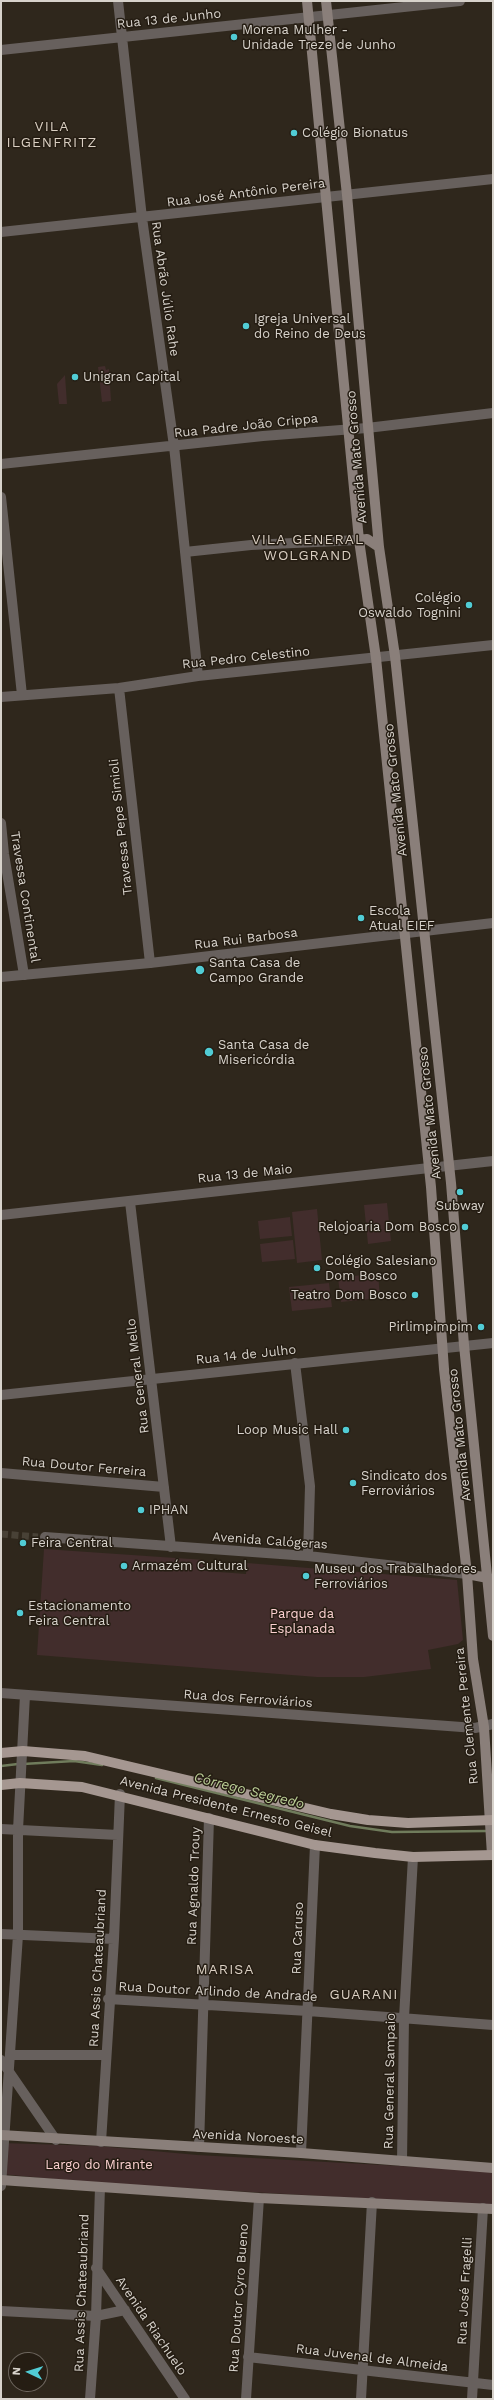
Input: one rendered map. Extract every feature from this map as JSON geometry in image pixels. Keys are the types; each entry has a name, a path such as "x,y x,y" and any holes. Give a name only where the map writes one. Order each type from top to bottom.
{"main road":[{"name":"Avenida Mato Grosso","path":"307,1 359,540 376,658 429,1167 442,1347 467,1574"},
{"name":"Avenida Mato Grosso","path":"326,1 347,195 379,547 395,656 449,1165 464,1346 490,1578"},
{"path":"359,540 368,539 379,547"},
{"name":"Avenida Calógeras","path":"467,1574 490,1578"},
{"name":"Rua Clemente Pereira","path":"467,1574 473,1654 488,1726 492,1852"},
{"path":"490,1578 493,1636"},
{"name":"Avenida Presidente Ernesto Geisel","path":"1,1753 23,1751 85,1756 331,1814 368,1820 408,1822 492,1820"},
{"name":"Avenida Presidente Ernesto Geisel","path":"1,1785 20,1782 82,1787 120,1794 315,1845 413,1857 492,1852"},
{"name":"Avenida Noroeste","path":"3,2135 56,2140 302,2153 493,2168"},
{"path":"1,2180 259,2198 372,2202 488,2209"}],"street":[{"name":"Rua Abrão Júlio Rahe","path":"118,1 142,218 174,446 198,676"},
{"name":"Rua 13 de Junho","path":"1,50 308,16 460,1"},
{"name":"Rua José Antônio Pereira","path":"1,232 493,179"},
{"name":"Rua Padre João Crippa","path":"1,464 367,428 493,413"},
{"path":"1,497 22,695"},
{"path":"185,552 251,545 359,540"},
{"name":"Rua Pedro Celestino","path":"1,697 118,688 198,676 493,645"},
{"name":"Travessa Pepe Simioli","path":"118,688 150,963"},
{"name":"Travessa Continental","path":"1,823 4,854 24,975"},
{"name":"Rua Rui Barbosa","path":"1,978 150,963 404,932 493,923"},
{"name":"Rua 13 de Maio","path":"1,1215 130,1202 189,1193 493,1161"},
{"name":"Rua General Mello","path":"130,1202 171,1547"},
{"name":"Rua 14 de Julho","path":"1,1395 442,1347 493,1343"},
{"path":"295,1363 310,1486 308,1556"},
{"name":"Rua Doutor Ferreira","path":"1,1472 164,1487"},
{"name":"Avenida Calógeras","path":"45,1537 308,1556 467,1574"},
{"name":"Rua dos Ferroviários","path":"1,1693 475,1728 488,1726"},
{"path":"1,2186 8,2070 5,2057 18,1935 18,1830 23,1751 24,1695"},
{"name":"Rua Assis Chateaubriand","path":"101,2142 108,1999 114,1939 120,1794"},
{"name":"Rua Agnaldo Trouy","path":"199,2147 210,1818"},
{"path":"1,1829 118,1834"},
{"name":"Rua Caruso","path":"302,2153 315,1845"},
{"name":"Rua General Sampaio","path":"402,2161 404,2018 413,1857"},
{"path":"1,1934 114,1939"},
{"name":"Rua Doutor Arlindo de Andrade","path":"108,1999 308,2011 493,2025"},
{"path":"5,2057 106,2054"},
{"path":"8,2070 56,2140"},
{"name":"Rua Assis Chateaubriand","path":"90,2399 96,2316 96,2268 100,2187"},
{"name":"Rua Doutor Cyro Bueno","path":"246,2399 259,2198"},
{"path":"361,2399 372,2202"},
{"name":"Rua José Fragelli","path":"472,2399 488,2209"},
{"name":"Avenida Riachuelo","path":"96,2268 185,2399"},
{"path":"1,2311 96,2316 125,2310"},
{"name":"Rua Juvenal de Almeida","path":"248,2357 493,2385"}],"green space":[{"path":"105,366 106,370 109,369 111,401 102,402 98,367"},
{"path":"65,375 67,404 59,404 57,384"},
{"path":"387,1203 391,1241 368,1244 364,1205"},
{"path":"317,1209 322,1260 297,1263 292,1212"},
{"path":"290,1217 292,1236 260,1239 258,1221"},
{"path":"293,1240 295,1259 262,1262 260,1244"},
{"path":"378,1273 380,1298 341,1302 338,1278"},
{"path":"329,1283 332,1307 292,1311 289,1287"},
{"name":"Parque da Esplanada","path":"44,1549 205,1560 205,1571 246,1574 247,1563 457,1580 463,1640 458,1644 428,1650 431,1669 364,1677 317,1677 37,1655"},
{"name":"Largo do Mirante","path":"1,2143 98,2146 197,2155 493,2171 493,2206 97,2183 1,2174"}],"waterway":[{"name":"Córrego Segredo","path":"23,1764 74,1761 102,1765"},
{"name":"Córrego Segredo","path":"1,1766 18,1764"},
{"name":"Córrego Segredo","path":"156,1778 350,1826 392,1832 488,1831"}],"tunnel":[{"path":"1,1534 38,1537"}],"place":[{"name":"Morena Mulher - Unidade Treze de Junho","path":"234,37"},
{"name":"Colégio Bionatus","path":"294,133"},
{"name":"Igreja Universal do Reino de Deus","path":"246,326"},
{"name":"Unigran Capital","path":"75,377"},
{"name":"Colégio Oswaldo Tognini","path":"469,605"},
{"name":"Escola Atual EIEF","path":"361,918"},
{"name":"Santa Casa de Campo Grande","path":"200,970"},
{"name":"Santa Casa de Misericórdia","path":"209,1052"},
{"name":"Subway","path":"460,1192"},
{"name":"Relojoaria Dom Bosco","path":"465,1227"},
{"name":"Colégio Salesiano Dom Bosco","path":"317,1268"},
{"name":"Teatro Dom Bosco","path":"415,1295"},
{"name":"Pirlimpimpim","path":"481,1327"},
{"name":"Loop Music Hall","path":"346,1430"},
{"name":"Sindicato dos Ferroviários","path":"353,1483"},
{"name":"IPHAN","path":"141,1510"},
{"name":"Feira Central","path":"23,1543"},
{"name":"Armazém Cultural","path":"124,1566"},
{"name":"Museu dos Trabalhadores Ferroviários","path":"306,1576"},
{"name":"Estacionamento Feira Central","path":"20,1613"}],"district":[{"name":"VILA ILGENFRITZ","path":"52,136"},
{"name":"VILA GENERAL WOLGRAND","path":"308,548"},
{"name":"MARISA","path":"225,1970"},
{"name":"GUARANI","path":"364,1995"}]}
